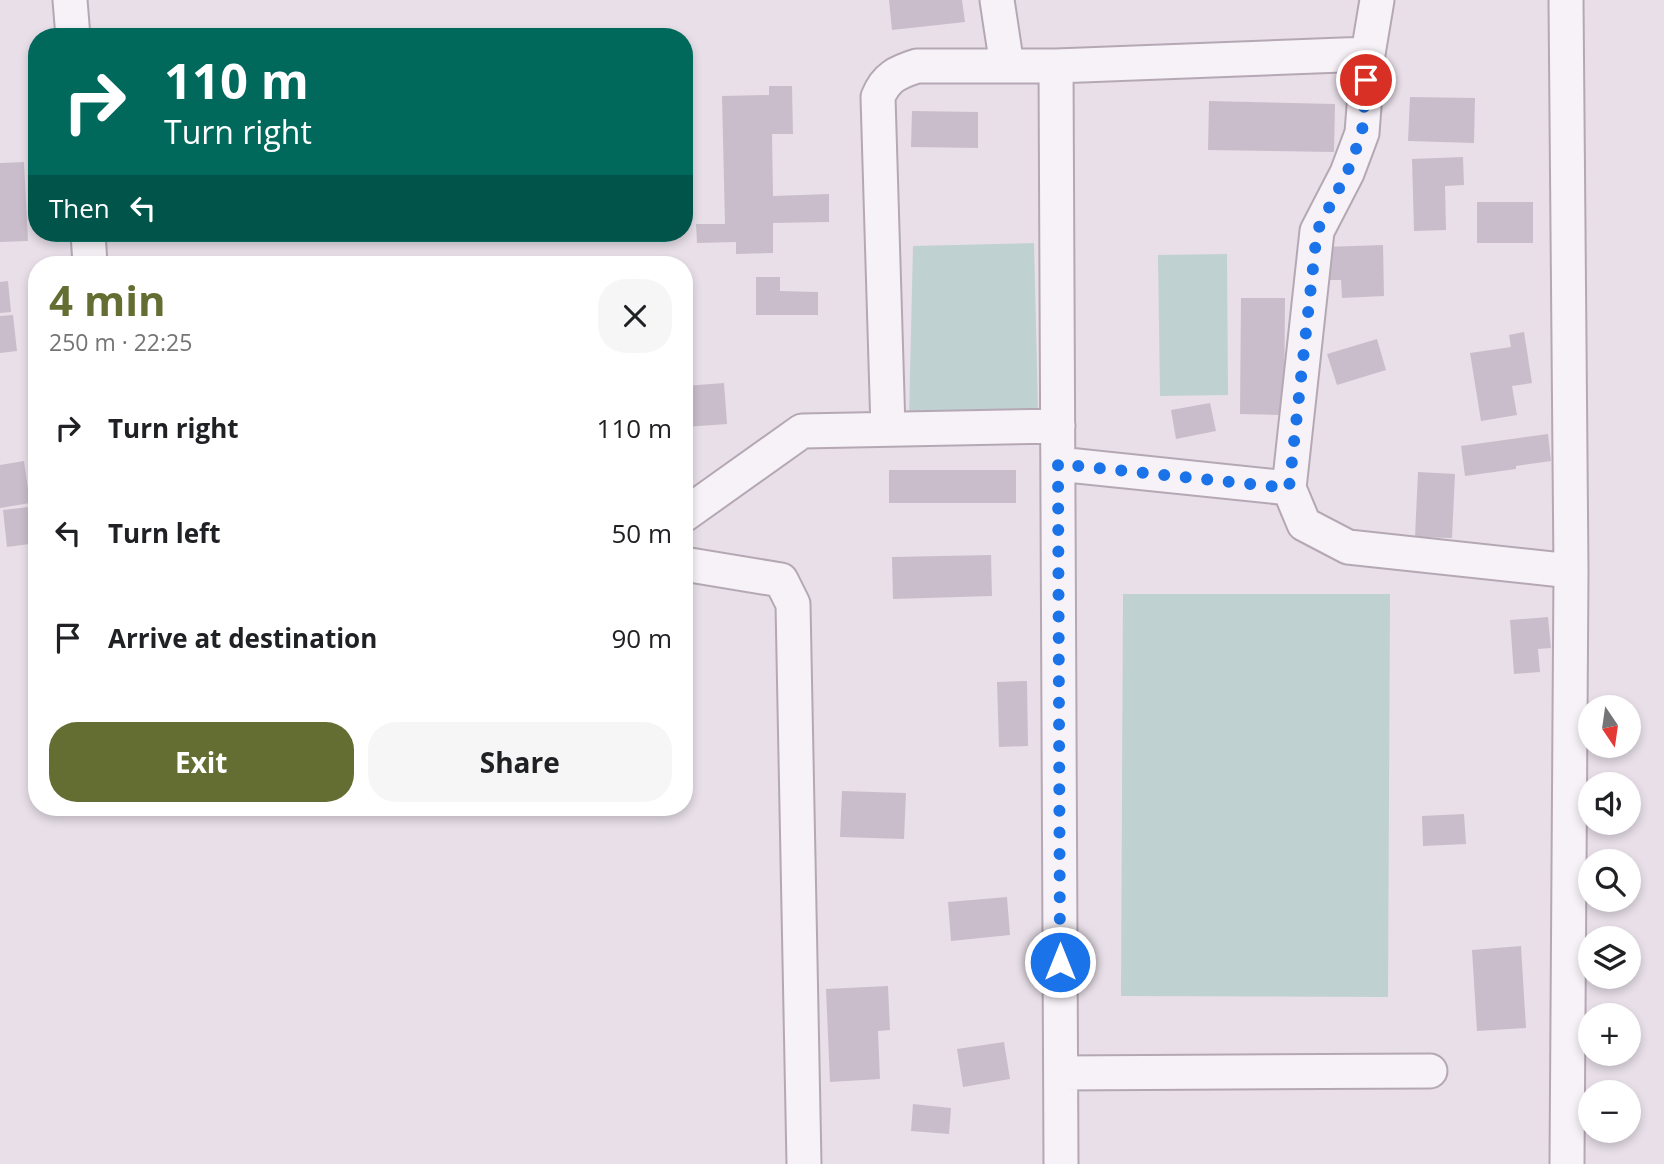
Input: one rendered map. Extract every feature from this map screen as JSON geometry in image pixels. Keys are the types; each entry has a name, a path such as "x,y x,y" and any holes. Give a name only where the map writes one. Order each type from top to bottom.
{"street":[{"path":"70,0 72,28"},
{"path":"997,0 1007,66"},
{"path":"1377,0 1368,54 1362,133 1347,173 1317,231 1289,488 1304,524 1348,547 1572,571"},
{"path":"1566,0 1572,571 1567,1164"},
{"path":"888,429 878,97 883,85 897,72 918,66 1056,66 1368,54"},
{"path":"1056,66 1061,1164"},
{"path":"693,509 802,431 1058,426"},
{"path":"1058,464 1289,488"},
{"path":"693,565 781,580 793,604 804,1164"},
{"path":"1061,1073 1430,1071"}],"shaded area":[{"path":"1034,243 1038,410 909,417 913,246"},
{"path":"1227,254 1228,395 1160,396 1158,255"},
{"path":"1123,594 1390,594 1388,997 1121,996"}],"building":[{"path":"889,0 962,0 965,22 892,30"},
{"path":"769,86 792,86 793,134 772,134 773,196 829,194 829,222 773,223 773,253 736,254 736,242 697,243 696,224 725,224 722,96 769,95"},
{"path":"1410,97 1475,98 1474,143 1408,141"},
{"path":"1209,101 1335,104 1334,152 1208,150"},
{"path":"912,111 978,112 978,148 911,147"},
{"path":"1463,157 1464,185 1445,186 1446,230 1414,231 1412,159"},
{"path":"24,162 28,241 0,242 0,163"},
{"path":"1477,202 1533,202 1533,243 1477,243"},
{"path":"1383,245 1384,296 1342,298 1341,280 1325,280 1324,247"},
{"path":"756,277 780,277 780,291 818,292 818,315 756,315"},
{"path":"8,281 11,312 0,313 0,282"},
{"path":"1241,298 1285,298 1284,415 1240,414"},
{"path":"13,315 17,351 0,353 0,316"},
{"path":"1524,332 1532,383 1512,386 1517,415 1481,421 1470,353 1511,347 1509,335"},
{"path":"1377,339 1386,370 1337,385 1327,354"},
{"path":"724,383 727,424 693,426 693,385"},
{"path":"1210,403 1216,431 1176,439 1171,410"},
{"path":"1548,434 1551,461 1465,476 1461,446"},
{"path":"24,461 28,503 0,508 0,465"},
{"path":"889,470 1016,470 1016,503 889,503"},
{"path":"1418,472 1455,474 1452,538 1415,537"},
{"path":"28,507 28,544 7,547 3,510"},
{"path":"991,555 992,596 893,599 892,557"},
{"path":"1548,617 1551,648 1538,649 1540,672 1514,674 1510,620"},
{"path":"1027,681 1028,746 999,747 997,682"},
{"path":"842,791 906,793 904,839 840,837"},
{"path":"1464,814 1466,844 1423,846 1422,816"},
{"path":"1007,897 1010,935 951,941 948,902"},
{"path":"1521,946 1526,1028 1477,1031 1472,950"},
{"path":"888,986 890,1030 878,1031 880,1079 830,1082 826,989"},
{"path":"1004,1042 1010,1079 963,1087 957,1049"},
{"path":"913,1104 951,1108 949,1134 911,1131"}],"route":[{"path":"1060,962 1058,464 1289,488 1317,231 1347,173 1362,133 1366,80"}]}
